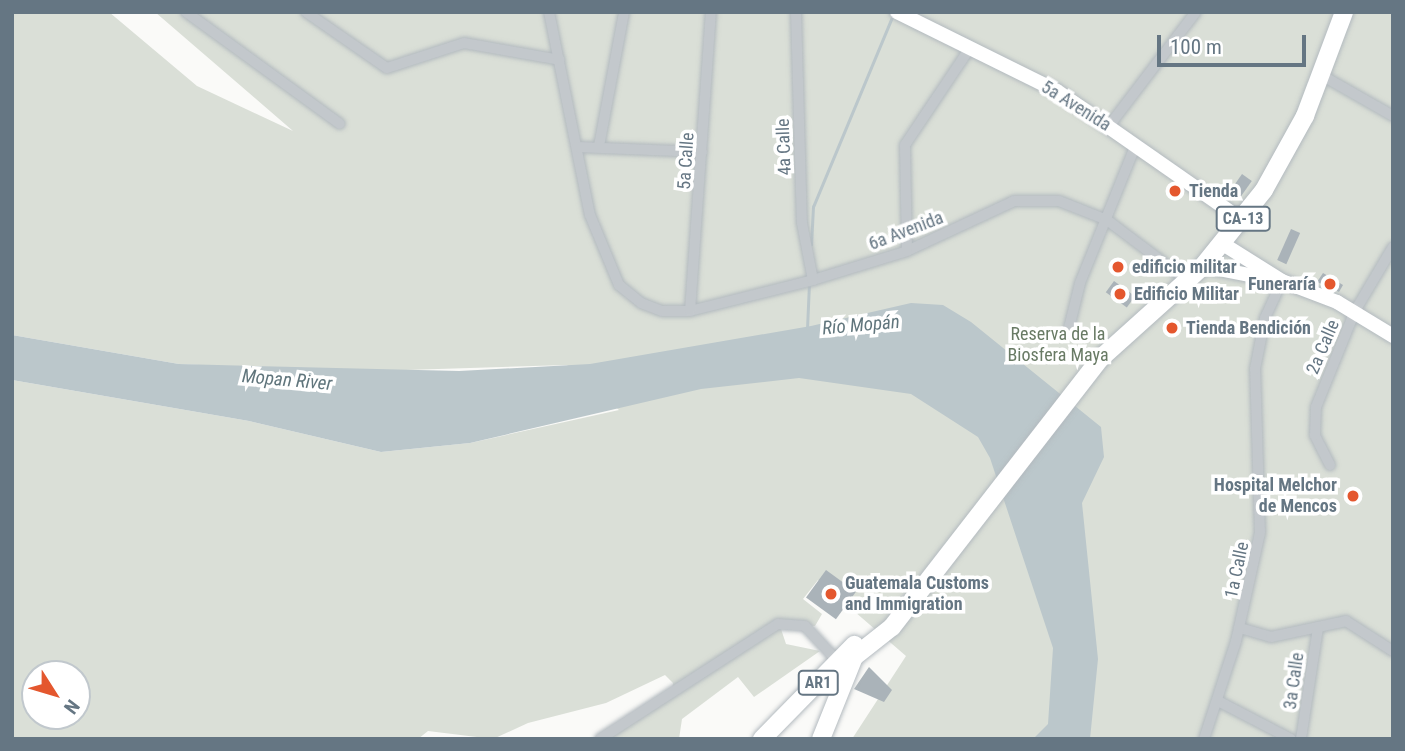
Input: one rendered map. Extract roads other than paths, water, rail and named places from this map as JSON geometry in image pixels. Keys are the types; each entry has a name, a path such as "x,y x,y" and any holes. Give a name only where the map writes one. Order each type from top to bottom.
{"highway":[{"name":"CA-13","path":"879,633 902,611 960,541 1080,382 1112,346 1203,266 1242,220 1264,190 1323,76 1344,12"},
{"name":"AR1","path":"762,739 879,633"},
{"name":"AR1","path":"821,739 832,723 841,665"}],"street":[{"path":"186,12 340,124"},
{"path":"306,12 387,68 464,43 560,60"},
{"path":"549,12 577,147 702,152"},
{"path":"599,146 624,12"},
{"name":"5a Calle","path":"690,311 711,12"},
{"name":"4a Calle","path":"796,12 802,223 813,280"},
{"path":"1110,125 1196,12"},
{"name":"5a Avenida","path":"905,14 1057,91 1110,125 1135,147 1242,220"},
{"path":"907,251 905,145 970,48"},
{"path":"1323,76 1393,116"},
{"name":"6a Avenida","path":"577,147 590,215 619,285 662,311 690,311 813,280 907,251 1014,201 1059,201 1107,220 1188,281"},
{"path":"1068,332 1080,283 1135,147"},
{"path":"1223,244 1282,281 1355,311 1393,337"},
{"name":"2a Calle","path":"1331,465 1315,435 1316,407 1355,311 1393,247"},
{"path":"1203,266 1259,281 1282,281"},
{"name":"1a Calle","path":"1204,739 1240,628 1263,511 1256,354 1282,281"},
{"path":"1240,628 1270,637 1346,621 1391,647"},
{"path":"600,739 778,624 805,626 841,665"},
{"name":"3a Calle","path":"1301,739 1318,628"},
{"path":"1218,701 1291,739"}],"water":[{"path":"911,303 943,305 971,322 1101,427 1104,457 1082,503 1098,659 1090,739 1033,739 1048,724 1053,648 990,458 978,437 911,394 799,378 701,389 470,443 381,452 249,421 12,380 12,335 179,364 459,371 590,364 811,326"}],"waterway":[{"path":"811,245 813,207 893,15"},
{"path":"807,329 809,283"}],"place":[{"name":"Tienda","path":"1175,191"},
{"name":"edificio militar","path":"1118,267"},
{"name":"Funeraría","path":"1330,284"},
{"name":"Edificio Militar","path":"1120,294"},
{"name":"Tienda Bendición","path":"1172,328"},
{"name":"Hospital Melchor de Mencos","path":"1353,496"},
{"name":"Guatemala Customs and Immigration","path":"831,594"}],"water label":[{"name":"Río Mopán","path":"861,325"},
{"name":"Mopan River","path":"287,380"}],"park label":[{"name":"Reserva de la Biosfera Maya","path":"1058,345"}]}
